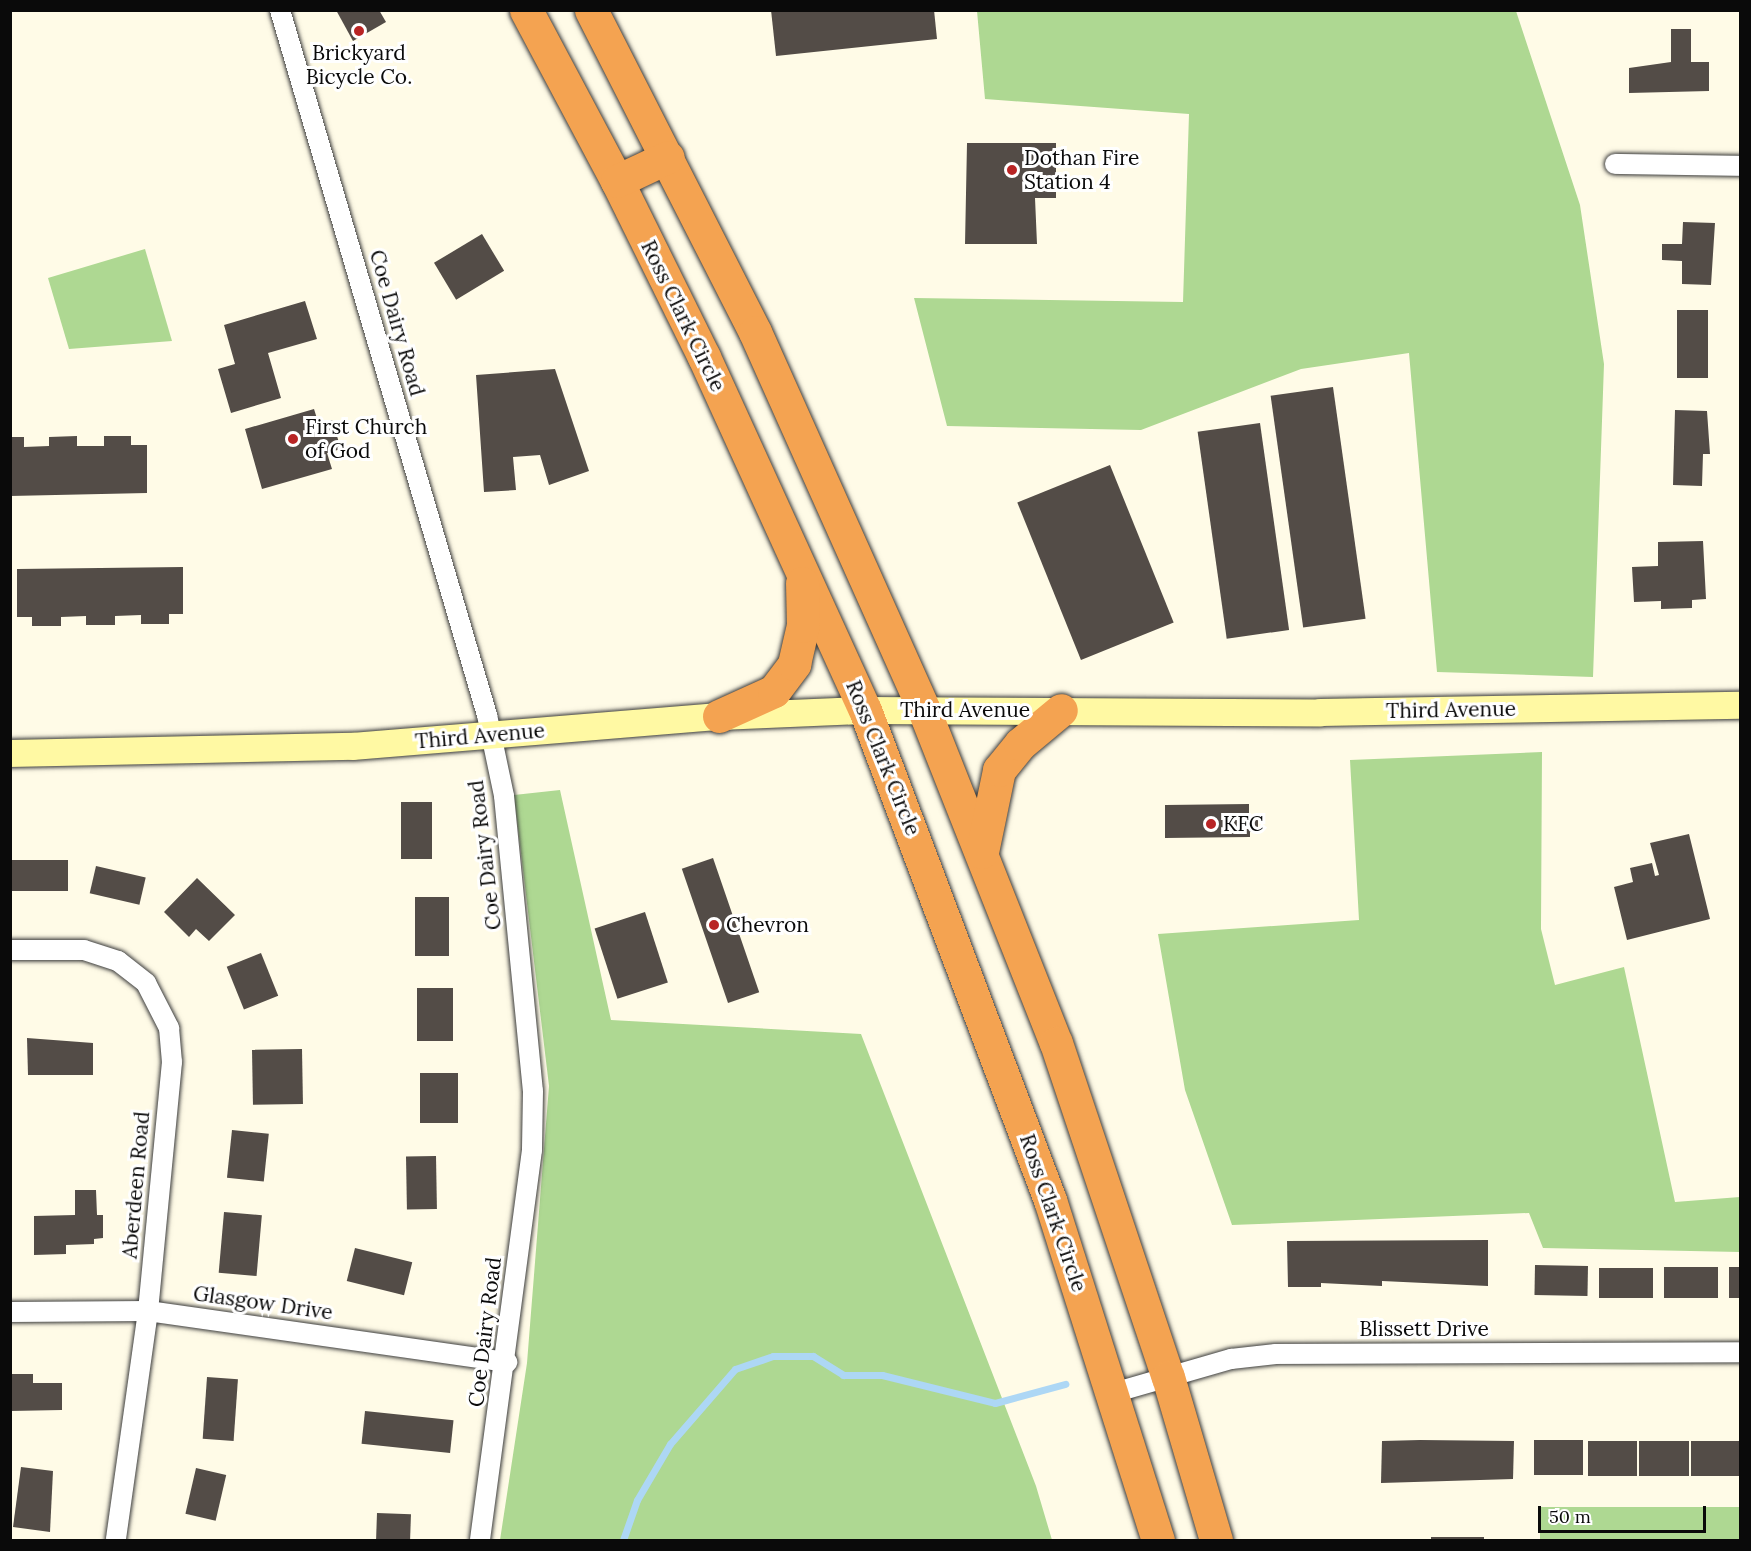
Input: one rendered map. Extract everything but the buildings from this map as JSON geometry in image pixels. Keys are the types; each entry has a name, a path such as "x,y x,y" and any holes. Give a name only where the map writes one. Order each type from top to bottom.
{"highway":[{"name":"Ross Clark Circle","path":"526,10 617,180 704,357 865,710 1002,1066 1113,1393 1158,1540"},
{"path":"591,10 668,157 765,354 924,710 1056,1043 1168,1377 1216,1540"},
{"path":"617,180 668,157"},
{"path":"719,716 774,691 794,664 803,626 801,569"},
{"path":"982,852 999,771 1020,744 1061,711"}],"street":[{"name":"Coe Dairy Road","path":"280,10 493,736 504,796 533,1091 532,1150 507,1362 480,1540"},
{"path":"1615,164 1740,166"},
{"name":"Third Avenue","path":"10,753 352,746 719,716 865,710 1320,712 1740,705"},
{"name":"Aberdeen Road","path":"10,950 66,949 102,954 133,971 164,1012 172,1062 148,1311 116,1540"},
{"name":"Glasgow Drive","path":"10,1312 148,1311 507,1362"},
{"name":"Blissett Drive","path":"1113,1393 1231,1359 1276,1354 1740,1352"}],"green space":[{"path":"977,11 1516,11 1580,205 1604,364 1593,677 1437,672 1409,353 1301,369 1141,430 947,426 914,298 1183,302 1189,114 985,99"},
{"path":"145,249 172,341 69,349 48,278"},
{"path":"1542,752 1541,929 1555,985 1624,967 1675,1202 1740,1197 1740,1252 1543,1248 1529,1213 1232,1225 1185,1090 1158,934 1359,920 1350,760"},
{"path":"560,790 611,1020 861,1034 1036,1486 1052,1540 500,1540 527,1363 549,1086 514,795"},
{"path":"1540,1507 1740,1507 1740,1540 1540,1540"}],"waterway":[{"path":"623,1540 637,1500 670,1444 735,1369 773,1356 813,1356 843,1375 882,1375 995,1403 1065,1384"}],"place":[{"name":"Brickyard Bicycle Co.","path":"359,31"},
{"name":"Dothan Fire Station 4","path":"1012,170"},
{"name":"First Church of God","path":"293,439"},
{"name":"KFC","path":"1211,824"},
{"name":"Chevron","path":"714,925"}]}
